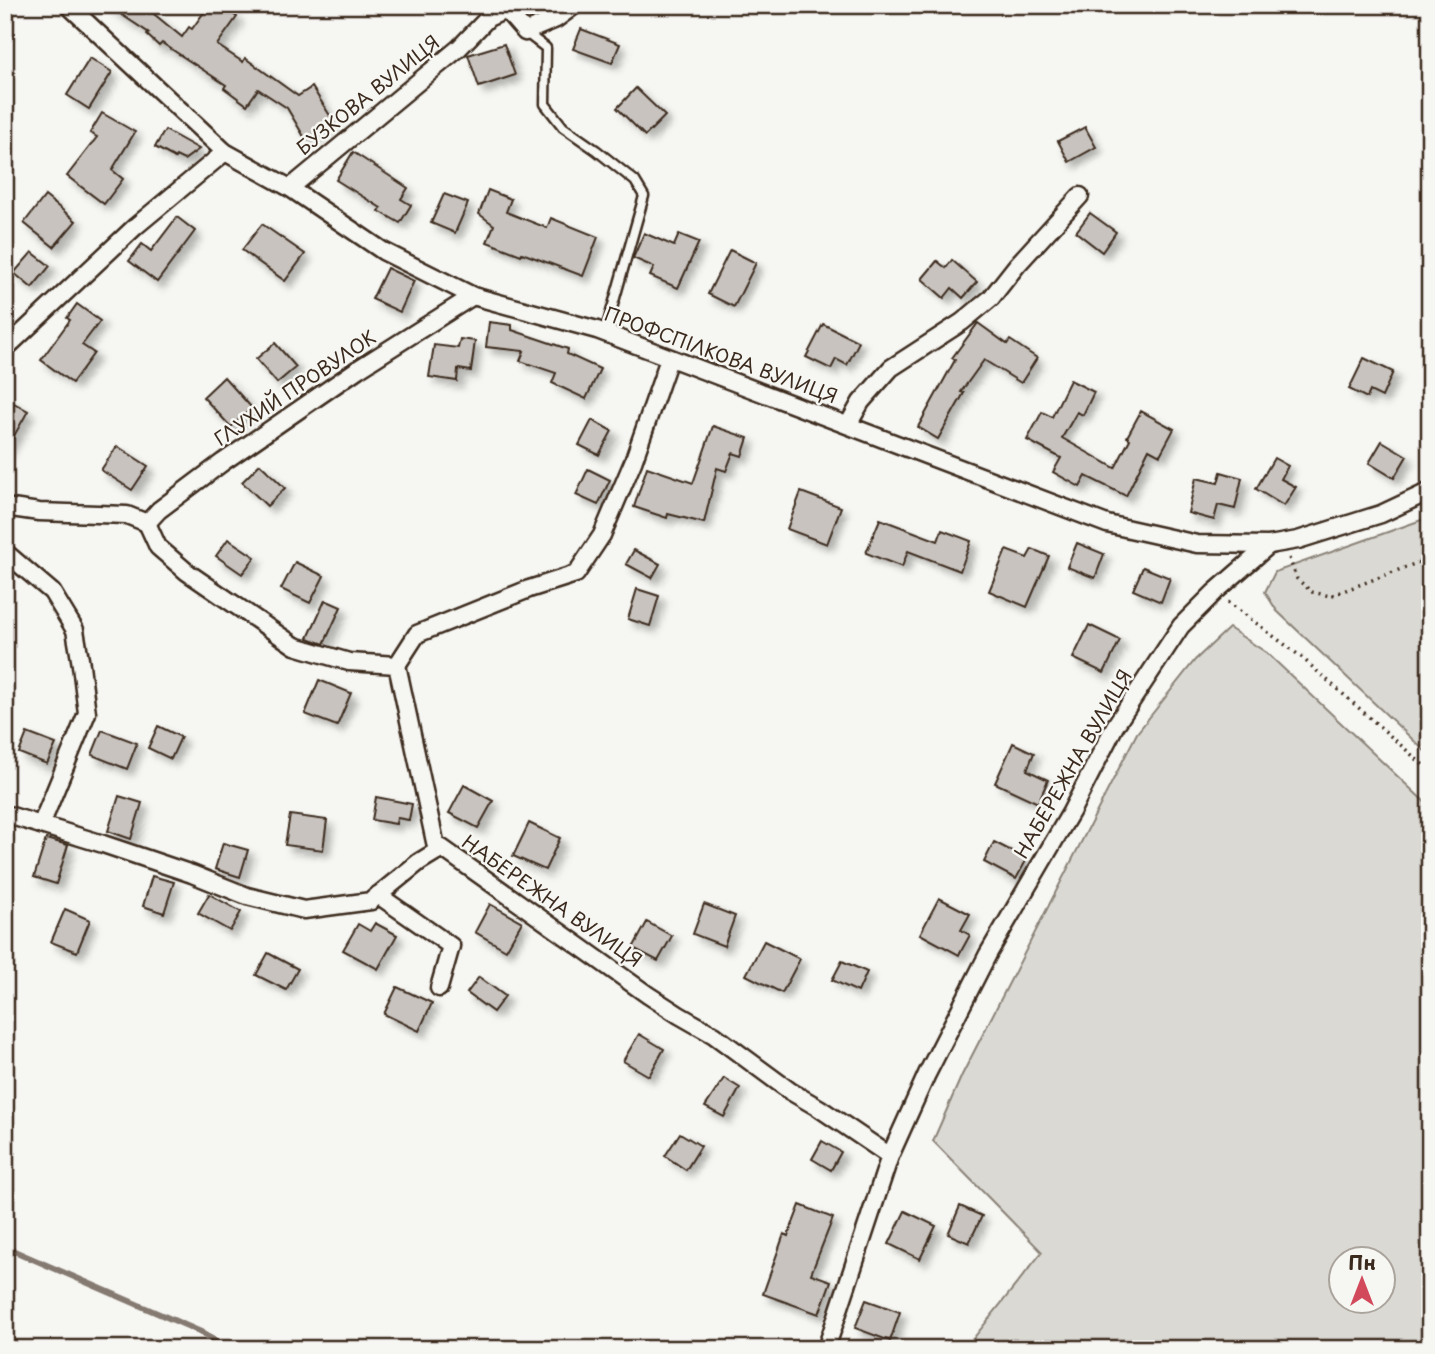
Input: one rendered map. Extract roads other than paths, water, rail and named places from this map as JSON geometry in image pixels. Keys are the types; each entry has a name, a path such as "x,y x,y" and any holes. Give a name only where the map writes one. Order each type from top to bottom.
{"street":[{"name":"ПРОФСПІЛКОВА ВУЛИЦЯ","path":"68,5 225,152 290,188 383,251 473,296 604,334 1107,524 1197,544 1276,544 1298,540 1381,514 1430,491"},
{"path":"525,32 556,19 575,5"},
{"name":"БУЗКОВА ВУЛИЦЯ","path":"290,188 459,48 488,18 504,8 525,32"},
{"path":"5,349 136,226 225,152"},
{"path":"848,425 862,402 891,368 962,322 991,298 1017,265 1080,196"},
{"name":"ГЛУХИЙ ПРОВУЛОК","path":"147,523 159,510 223,462 358,369 473,296"},
{"path":"437,851 397,666 417,634 529,589 576,574 602,535 633,462 669,359"},
{"path":"5,507 39,512 127,515 147,523 158,547 187,572 295,646 349,662 397,666"},
{"name":"НАБЕРЕЖНА ВУЛИЦЯ","path":"826,1349 890,1156 927,1074 988,954 1071,812 1115,726 1181,626 1215,592 1276,544"},
{"path":"5,552 52,592 75,630 81,665 87,713 41,825"},
{"name":"НАБЕРЕЖНА ВУЛИЦЯ","path":"5,814 103,844 247,895 304,910 371,901 419,862 442,848 659,1002 714,1035 790,1091 890,1156"},
{"path":"378,895 451,946 439,988"}],"lane":[{"path":"525,32 546,48 545,104 563,127 635,181 644,196 604,334"}],"waterway":[{"path":"5,1247 201,1332 228,1349"}]}
